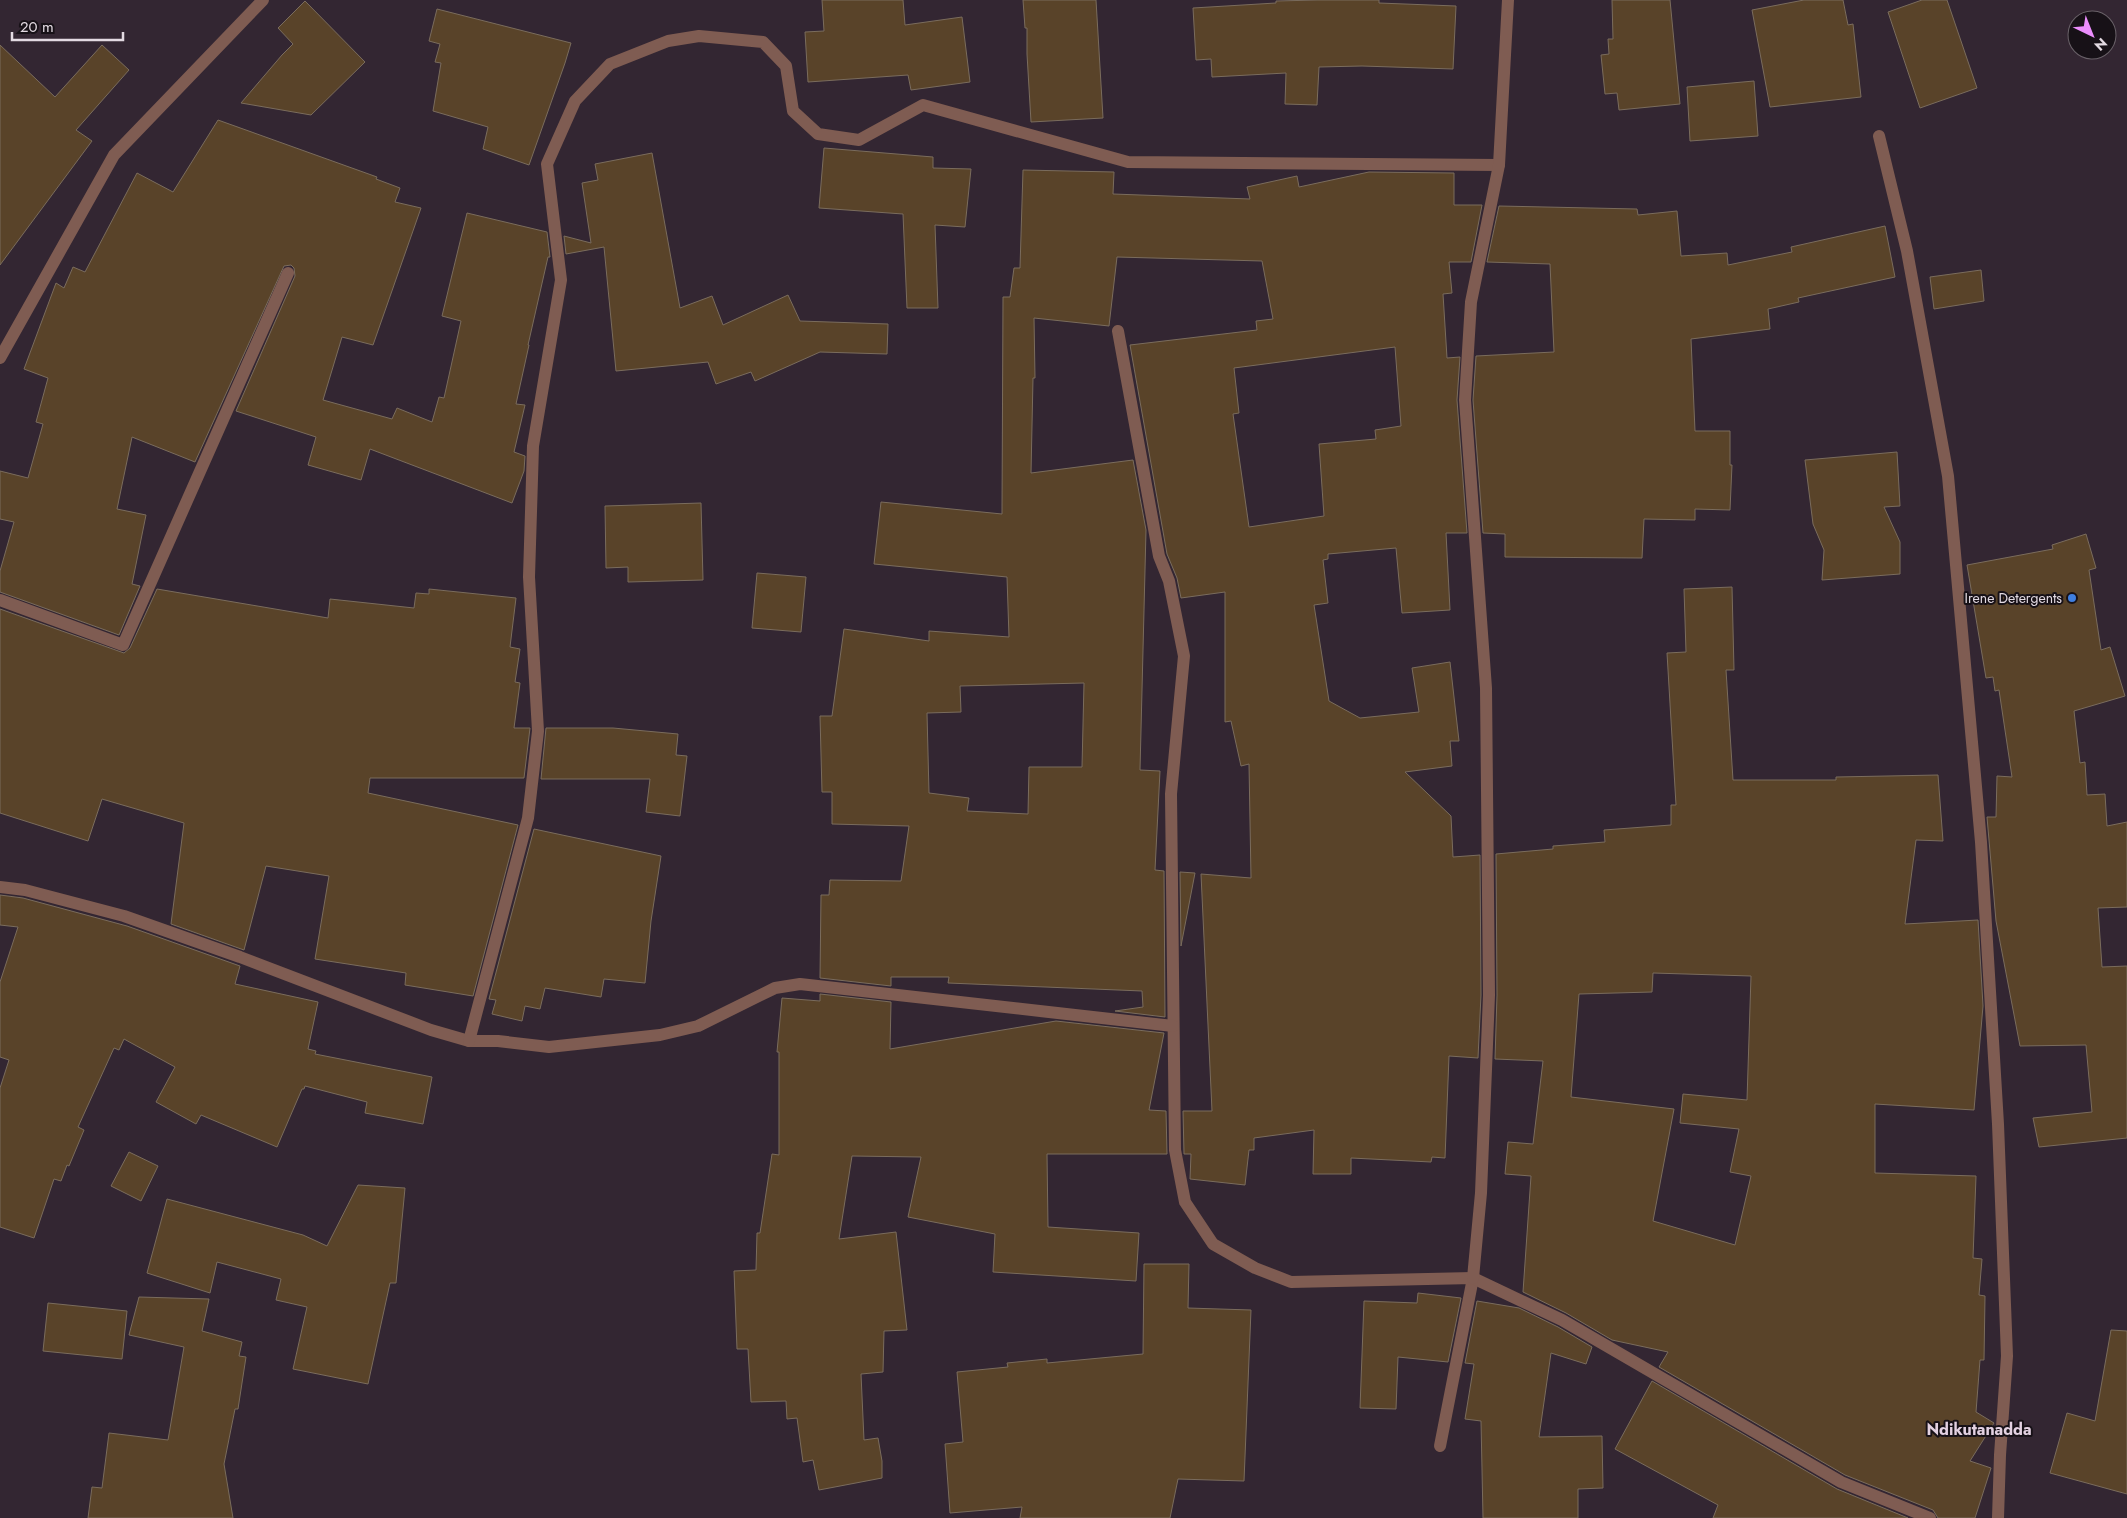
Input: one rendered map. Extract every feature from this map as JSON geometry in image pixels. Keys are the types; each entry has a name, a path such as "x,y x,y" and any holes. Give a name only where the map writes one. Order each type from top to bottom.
{"street":[{"path":"0,358 114,155 264,0"},
{"path":"1440,1446 1472,1278 1482,1193 1489,995 1486,688 1465,400 1471,302 1500,165 1508,0"},
{"path":"469,1041 528,818 538,731 529,577 533,446 561,280 547,164 575,102 610,64 668,42 699,36 763,42 786,66 793,111 818,134 859,140 923,105 1128,162 1500,165"},
{"path":"1879,136 1907,251 1948,476 1982,842 1998,1124 2007,1356 1998,1518"},
{"path":"0,600 124,645 288,273"},
{"path":"1118,331 1159,556 1170,581 1184,656 1171,794 1175,1150 1185,1202 1213,1244 1255,1268 1291,1282 1472,1278 1562,1320 1840,1482 1930,1518"},
{"path":"0,887 26,890 124,916 240,957 431,1030 469,1041 498,1041 550,1047 660,1035 698,1026 775,988 800,984 1173,1026"}],"building":[{"path":"822,0 903,0 905,25 962,17 970,82 911,90 908,75 808,82 805,32 824,31"},
{"path":"1023,0 1096,0 1103,118 1031,122 1027,28 1025,28"},
{"path":"1379,0 1379,3 1456,6 1453,69 1362,66 1319,67 1317,105 1285,104 1286,73 1212,77 1211,59 1196,60 1193,8 1276,3 1276,1"},
{"path":"1612,0 1670,0 1680,104 1619,110 1617,93 1605,94 1601,55 1609,54 1608,39 1613,39"},
{"path":"1804,0 1843,0 1848,25 1853,24 1861,97 1770,107 1752,10"},
{"path":"1922,0 1947,0 1977,88 1920,108 1888,12"},
{"path":"305,1 365,62 311,115 241,103 293,44 278,28"},
{"path":"437,9 571,43 529,165 483,149 488,127 433,111 441,63 435,62 440,44 429,41"},
{"path":"0,45 55,97 102,45 129,70 76,130 92,141 0,265"},
{"path":"1754,81 1758,136 1690,141 1687,87"},
{"path":"218,120 377,177 376,179 400,188 395,202 421,208 373,345 342,337 323,400 392,419 397,408 432,422 439,397 444,398 461,321 442,316 467,213 547,232 550,257 548,257 516,404 525,405 514,452 525,456 524,471 512,503 370,449 361,480 308,465 316,437 236,411 295,276 294,268 291,265 284,266 195,462 132,437 117,509 146,515 132,584 140,586 119,635 0,592 0,571 14,522 0,519 0,471 28,478 43,424 36,422 48,378 24,369 56,283 64,288 73,267 85,272 137,173 173,192"},
{"path":"824,148 933,157 933,168 971,169 965,227 935,225 938,308 907,308 903,214 819,208"},
{"path":"652,153 680,308 712,296 723,325 788,295 800,321 888,324 887,354 820,352 755,381 751,372 716,384 708,362 616,371 604,247 566,254 564,236 591,243 582,183 598,180 595,164"},
{"path":"1023,170 1114,172 1113,194 1250,199 1247,187 1297,176 1299,187 1369,172 1454,173 1454,205 1482,205 1471,262 1449,262 1452,293 1443,294 1447,358 1460,357 1457,400 1467,533 1446,533 1450,610 1402,613 1396,548 1328,554 1328,559 1323,560 1328,603 1314,605 1329,701 1360,718 1419,712 1412,668 1450,662 1459,741 1450,741 1452,766 1405,772 1451,816 1453,857 1480,855 1481,995 1478,1058 1449,1056 1445,1158 1432,1157 1431,1162 1351,1158 1351,1174 1313,1174 1314,1130 1254,1138 1254,1150 1249,1150 1245,1185 1190,1179 1191,1154 1184,1154 1183,1111 1212,1111 1201,874 1251,878 1249,764 1241,766 1231,721 1225,722 1225,592 1181,598 1177,578 1167,554 1130,345 1257,330 1256,321 1273,319 1262,261 1117,257 1109,326 1034,318 1035,378 1033,378 1031,473 1133,460 1146,530 1140,770 1160,771 1155,870 1164,871 1165,1017 1115,1011 1143,1007 1142,991 948,983 949,977 891,977 891,986 820,978 821,895 829,895 830,880 901,881 909,826 832,824 832,792 822,792 820,716 832,716 844,629 929,641 929,631 1009,637 1007,577 874,564 881,502 1002,514 1003,297 1010,297 1014,268 1020,268","holes":["1395,347 1401,426 1375,430 1376,439 1319,444 1324,516 1249,527 1233,414 1239,413 1234,368","1084,683 1082,767 1029,767 1028,814 967,811 969,798 929,793 927,713 961,712 960,686"]},
{"path":"1499,206 1637,209 1638,215 1677,211 1681,256 1727,253 1728,265 1792,252 1791,247 1885,226 1895,277 1798,298 1799,302 1768,309 1770,329 1691,339 1695,431 1730,431 1730,465 1732,465 1730,510 1695,509 1695,520 1644,519 1642,558 1505,557 1505,534 1483,533 1473,400 1476,356 1554,352 1550,264 1487,262"},
{"path":"1981,270 1984,301 1934,309 1930,277"},
{"path":"1897,452 1900,506 1884,507 1900,542 1900,574 1822,580 1824,550 1813,524 1805,460"},
{"path":"701,503 703,580 628,582 628,567 606,568 605,506"},
{"path":"2086,534 2096,568 2089,570 2101,650 2110,647 2125,696 2074,711 2080,763 2085,762 2087,795 2105,794 2107,826 2127,822 2127,907 2098,908 2102,967 2127,966 2127,1138 2039,1147 2033,1118 2092,1112 2086,1045 2020,1046 1996,921 1987,817 1996,817 1997,776 2012,777 1999,690 1995,691 1993,677 1986,678 1967,565 2053,549 2052,545"},
{"path":"757,573 806,577 801,632 752,628"},
{"path":"1732,587 1734,670 1726,670 1733,780 1836,780 1836,777 1938,775 1943,841 1916,840 1905,924 1978,920 1983,1006 1974,1110 1875,1104 1875,1173 1976,1176 1973,1258 1982,1259 1979,1295 1985,1296 1984,1360 1980,1360 1976,1412 1994,1423 1970,1461 1991,1468 1975,1518 1938,1518 1933,1510 1845,1475 1659,1367 1668,1352 1612,1340 1566,1313 1523,1292 1531,1176 1505,1174 1508,1142 1533,1144 1543,1061 1495,1059 1497,995 1496,854 1553,849 1553,846 1605,842 1604,830 1671,825 1671,805 1676,805 1667,653 1686,652 1684,589","holes":["1653,973 1751,976 1747,1100 1683,1094 1680,1123 1739,1129 1730,1172 1751,1176 1735,1245 1653,1221 1674,1109 1571,1097 1579,994 1652,992"]},
{"path":"157,589 328,618 330,599 414,608 416,593 429,594 429,589 516,598 510,647 520,649 515,682 520,683 514,728 530,728 524,778 370,778 368,793 518,825 473,996 405,985 406,973 315,959 329,876 266,866 244,950 171,924 184,823 102,799 88,841 0,813 0,609 124,653 130,648"},
{"path":"546,728 613,728 678,734 676,755 687,756 680,816 646,812 650,779 541,779"},
{"path":"534,829 661,856 651,921 645,983 604,979 601,997 545,988 540,1009 525,1006 522,1021 492,1014 496,1000 489,999"},
{"path":"1180,872 1195,873 1181,946"},
{"path":"0,895 23,898 127,926 240,966 235,984 318,1002 308,1049 316,1051 315,1054 432,1077 423,1124 365,1113 367,1102 305,1086 277,1147 201,1115 196,1124 156,1102 175,1067 124,1039 119,1050 114,1048 78,1127 84,1130 69,1166 67,1165 61,1181 54,1179 34,1238 0,1227 0,1088 9,1060 0,1057 0,982 18,927 0,925"},
{"path":"820,994 891,1002 890,1049 1056,1021 1164,1033 1149,1110 1166,1111 1167,1154 1047,1154 1048,1227 1139,1233 1136,1281 993,1272 995,1234 908,1217 921,1157 852,1156 839,1239 896,1232 907,1330 884,1331 883,1372 861,1374 864,1440 878,1438 882,1461 882,1478 819,1490 813,1460 803,1462 797,1418 787,1419 786,1401 751,1402 748,1349 737,1349 734,1271 756,1270 757,1233 760,1233 772,1154 779,1155 779,1052 777,1052 782,998 820,1001"},
{"path":"129,1152 158,1166 141,1201 111,1186"},
{"path":"358,1185 405,1188 396,1283 390,1283 368,1384 293,1369 307,1307 276,1300 281,1279 217,1262 210,1293 147,1273 167,1199 303,1235 327,1246"},
{"path":"1144,1264 1189,1264 1188,1308 1251,1310 1244,1481 1178,1479 1170,1518 1020,1518 1022,1507 950,1513 945,1444 963,1442 957,1372 1008,1367 1007,1363 1047,1359 1047,1363 1143,1354"},
{"path":"1418,1293 1461,1298 1448,1362 1398,1357 1396,1409 1360,1408 1364,1301 1417,1303"},
{"path":"139,1297 209,1299 202,1331 242,1342 239,1356 246,1357 238,1409 235,1409 224,1464 233,1518 88,1518 92,1487 102,1488 109,1433 168,1440 184,1347 129,1335"},
{"path":"1477,1301 1519,1308 1558,1327 1592,1347 1586,1364 1551,1353 1539,1437 1602,1436 1603,1488 1578,1489 1578,1518 1483,1518 1481,1421 1465,1419 1474,1364 1465,1363"},
{"path":"48,1303 127,1311 122,1359 43,1351"},
{"path":"2111,1330 2127,1331 2127,1494 2050,1473 2067,1413 2095,1421"},
{"path":"1652,1381 1837,1489 1908,1518 1713,1518 1718,1505 1615,1449"}],"place":[{"name":"Irene Detergents","path":"2072,598"}],"district":[{"name":"Ndikutanadda","path":"1979,1429"}]}
